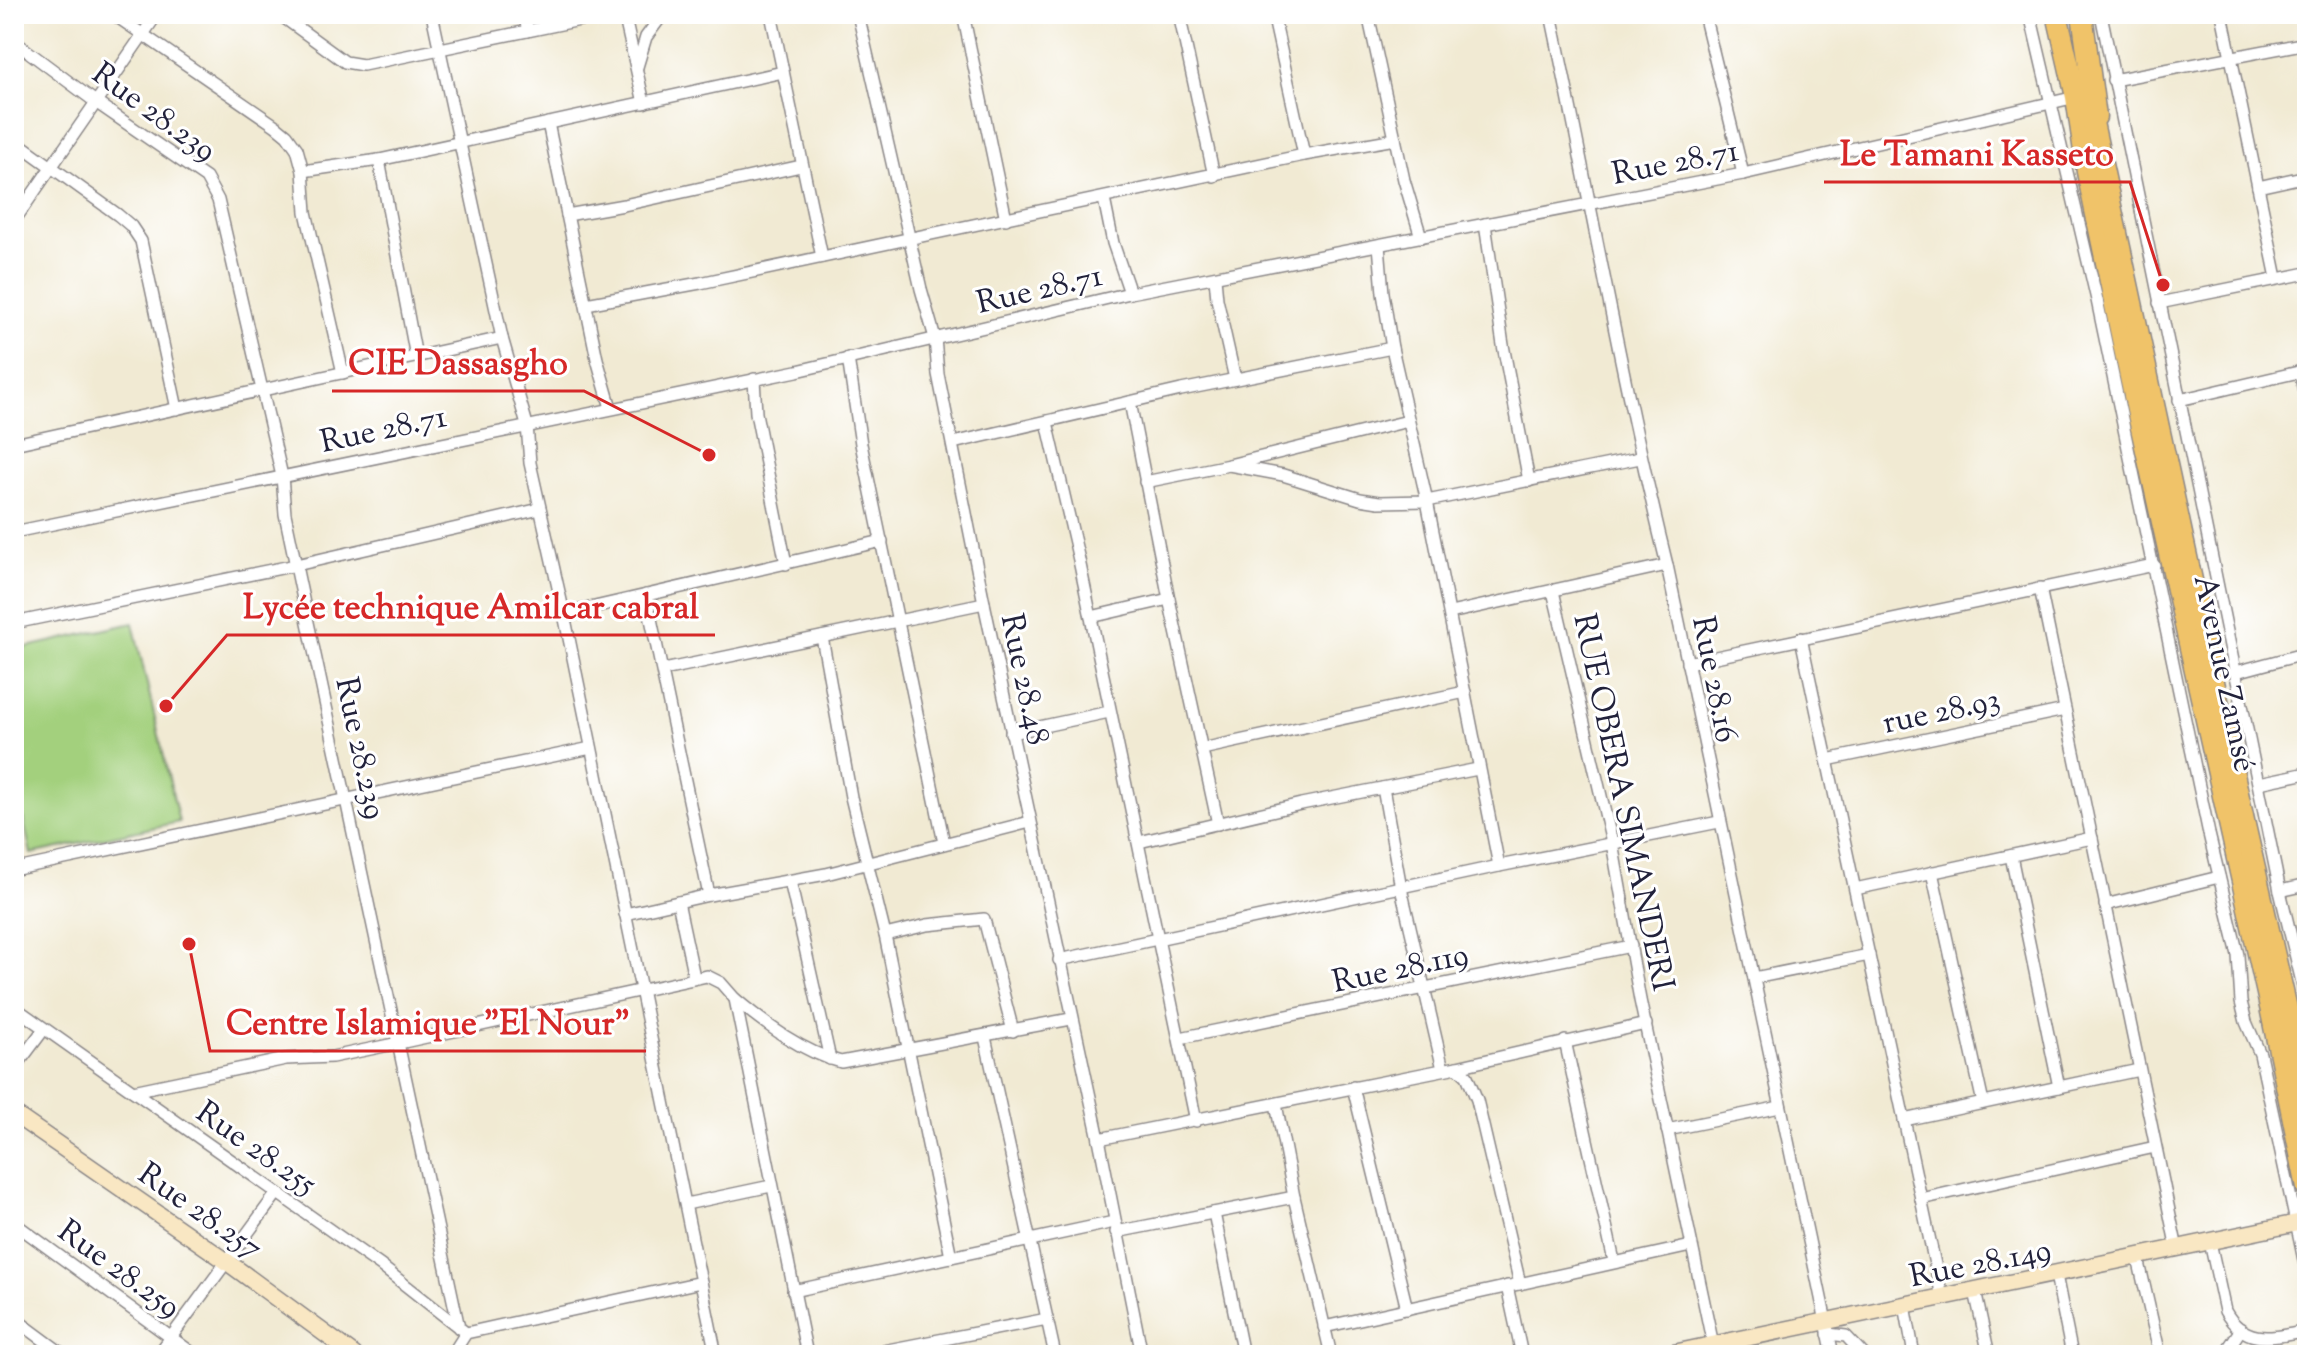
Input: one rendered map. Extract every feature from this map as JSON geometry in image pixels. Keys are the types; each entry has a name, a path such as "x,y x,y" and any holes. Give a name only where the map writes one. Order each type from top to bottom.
{"highway":[{"path":"2045,14 2076,97"},
{"path":"2057,14 2076,97 2097,165"},
{"path":"2070,14 2097,165"},
{"path":"2082,14 2097,165"},
{"name":"Avenue Zamsé","path":"2097,165 2307,1096"},
{"name":"Avenue Zamsé","path":"2097,165 2307,1188"}],"street":[{"path":"113,14 287,135 297,149 303,171 306,212 343,373"},
{"path":"14,221 157,14"},
{"path":"279,14 351,64 363,65 609,14"},
{"path":"432,14 502,338 527,425 530,463 564,614 716,1355"},
{"path":"524,14 528,31"},
{"path":"624,14 644,103"},
{"path":"636,69 646,37 663,14"},
{"path":"771,14 822,257"},
{"name":"Rue 28.48","path":"858,14 909,240 935,338 938,374 984,603 1142,1355"},
{"path":"963,14 1006,219"},
{"path":"1179,14 1214,176"},
{"path":"1273,14 1304,155"},
{"path":"1368,14 1395,139 1421,237"},
{"name":"Rue 28.16","path":"1551,14 1640,458 1667,565 1833,1355"},
{"path":"1704,14 1743,174"},
{"path":"2030,14 2053,104 2238,955 2244,1012 2260,1054 2302,1222 2307,1274"},
{"path":"2101,14 2280,891 2307,1003"},
{"path":"2222,14 2277,278"},
{"name":"Rue 28.239","path":"14,41 97,103 195,169 212,186 282,476 285,514 348,800 368,907 463,1331"},
{"path":"2113,80 2307,43"},
{"path":"303,171 379,160 783,72"},
{"name":"Rue 28.71","path":"14,532 754,379 1130,293 1743,174 2076,97"},
{"path":"548,123 597,359 611,408"},
{"path":"586,304 909,240 1304,155 1395,139"},
{"path":"14,140 118,215 131,226 141,241 177,409"},
{"path":"379,160 416,357"},
{"path":"567,215 801,166"},
{"path":"2258,187 2307,176"},
{"path":"1104,199 1113,243 1130,293"},
{"path":"1485,224 1503,345 1529,481"},
{"path":"1379,245 1392,348 1427,501 1499,866"},
{"path":"2159,303 2307,273"},
{"path":"1215,278 1235,379"},
{"path":"14,444 502,338"},
{"path":"953,443 1235,379 1392,348"},
{"path":"848,358 861,444 944,843"},
{"path":"2179,400 2304,370 2307,407"},
{"path":"754,379 756,413 786,564"},
{"path":"1130,402 1218,824"},
{"path":"1145,482 1229,465 1408,421"},
{"path":"1047,422 1139,842 1196,1121"},
{"path":"1229,465 1283,475 1379,502 1427,501 1640,458"},
{"path":"14,623 296,565 540,509"},
{"path":"564,614 882,541"},
{"path":"1450,613 1667,565"},
{"path":"1687,663 2154,565"},
{"path":"2040,588 2177,1249"},
{"name":"RUE OBERA SIMANDERI","path":"1553,591 1612,843 1667,1130 1713,1345"},
{"path":"646,595 709,895"},
{"path":"1091,617 1169,599"},
{"path":"663,670 984,603"},
{"path":"822,637 866,863 885,935 951,1257"},
{"path":"1801,638 1942,1297"},
{"path":"2236,672 2307,653"},
{"path":"1202,749 1465,692"},
{"name":"rue 28.93","path":"1827,760 2065,710"},
{"path":"1011,733 1109,712"},
{"path":"14,855 16,872 591,748"},
{"path":"1139,842 1478,769"},
{"path":"2259,783 2307,773"},
{"path":"1383,788 1401,888 1443,1069"},
{"path":"625,914 790,881 1030,822"},
{"path":"1059,960 1719,822"},
{"path":"1855,889 2092,838"},
{"path":"2011,856 2059,1087"},
{"path":"1932,872 1983,1103"},
{"path":"2105,905 2219,877"},
{"path":"790,881 830,1059"},
{"path":"2280,891 2307,885"},
{"path":"678,902 694,977"},
{"path":"885,935 927,925 984,919 1013,1031"},
{"name":"Rue 28.119","path":"1180,1038 1631,946"},
{"path":"1754,978 1869,955"},
{"path":"133,1091 286,1059 332,1057 707,976 782,1033 841,1062 1071,1019"},
{"path":"735,999 807,1355"},
{"name":"Rue 28.255","path":"14,1007 381,1266 463,1331"},
{"path":"1099,1139 1457,1067 1646,1024"},
{"path":"14,1069 44,1029"},
{"path":"985,1037 1055,1355"},
{"path":"1565,1041 1614,1261"},
{"path":"1457,1067 1467,1076 1477,1100 1513,1285 1522,1355"},
{"path":"1904,1120 2139,1070"},
{"path":"1353,1087 1407,1309"},
{"path":"1276,1104 1331,1355"},
{"path":"1667,1130 1780,1107"},
{"name":"Rue 28.257","path":"14,1114 226,1261 354,1355"},
{"path":"1921,1199 2155,1147"},
{"path":"686,1204 771,1186"},
{"path":"158,1355 277,1193"},
{"path":"793,1291 1031,1240 1214,1213 1294,1197"},
{"path":"1214,1213 1243,1355"},
{"name":"Rue 28.149","path":"1664,1355 1826,1328 1905,1305 2302,1222"},
{"name":"Rue 28.259","path":"14,1223 195,1355"},
{"path":"2210,1242 2225,1311 2241,1329 2257,1338 2268,1339 2307,1331"},
{"path":"1324,1327 1691,1246"},
{"path":"2138,1258 2160,1355"},
{"path":"2056,1275 2072,1355"},
{"path":"452,1355 463,1331 701,1282"},
{"path":"1975,1291 1989,1355"},
{"path":"1905,1305 1914,1355"},
{"path":"14,1318 64,1355"},
{"path":"862,1355 1047,1319"},
{"path":"1826,1328 1846,1336 1864,1355"},
{"path":"2224,1355 2241,1329"}],"green space":[{"path":"133,623 179,822 31,854 14,776 14,650"}],"place":[{"name":"Le Tamani Kasseto","path":"2163,285"},
{"name":"CIE Dassasgho","path":"709,455"},
{"name":"Lycée technique Amilcar cabral","path":"166,706"},
{"name":"Centre Islamique \"El Nour\"","path":"189,944"}]}
